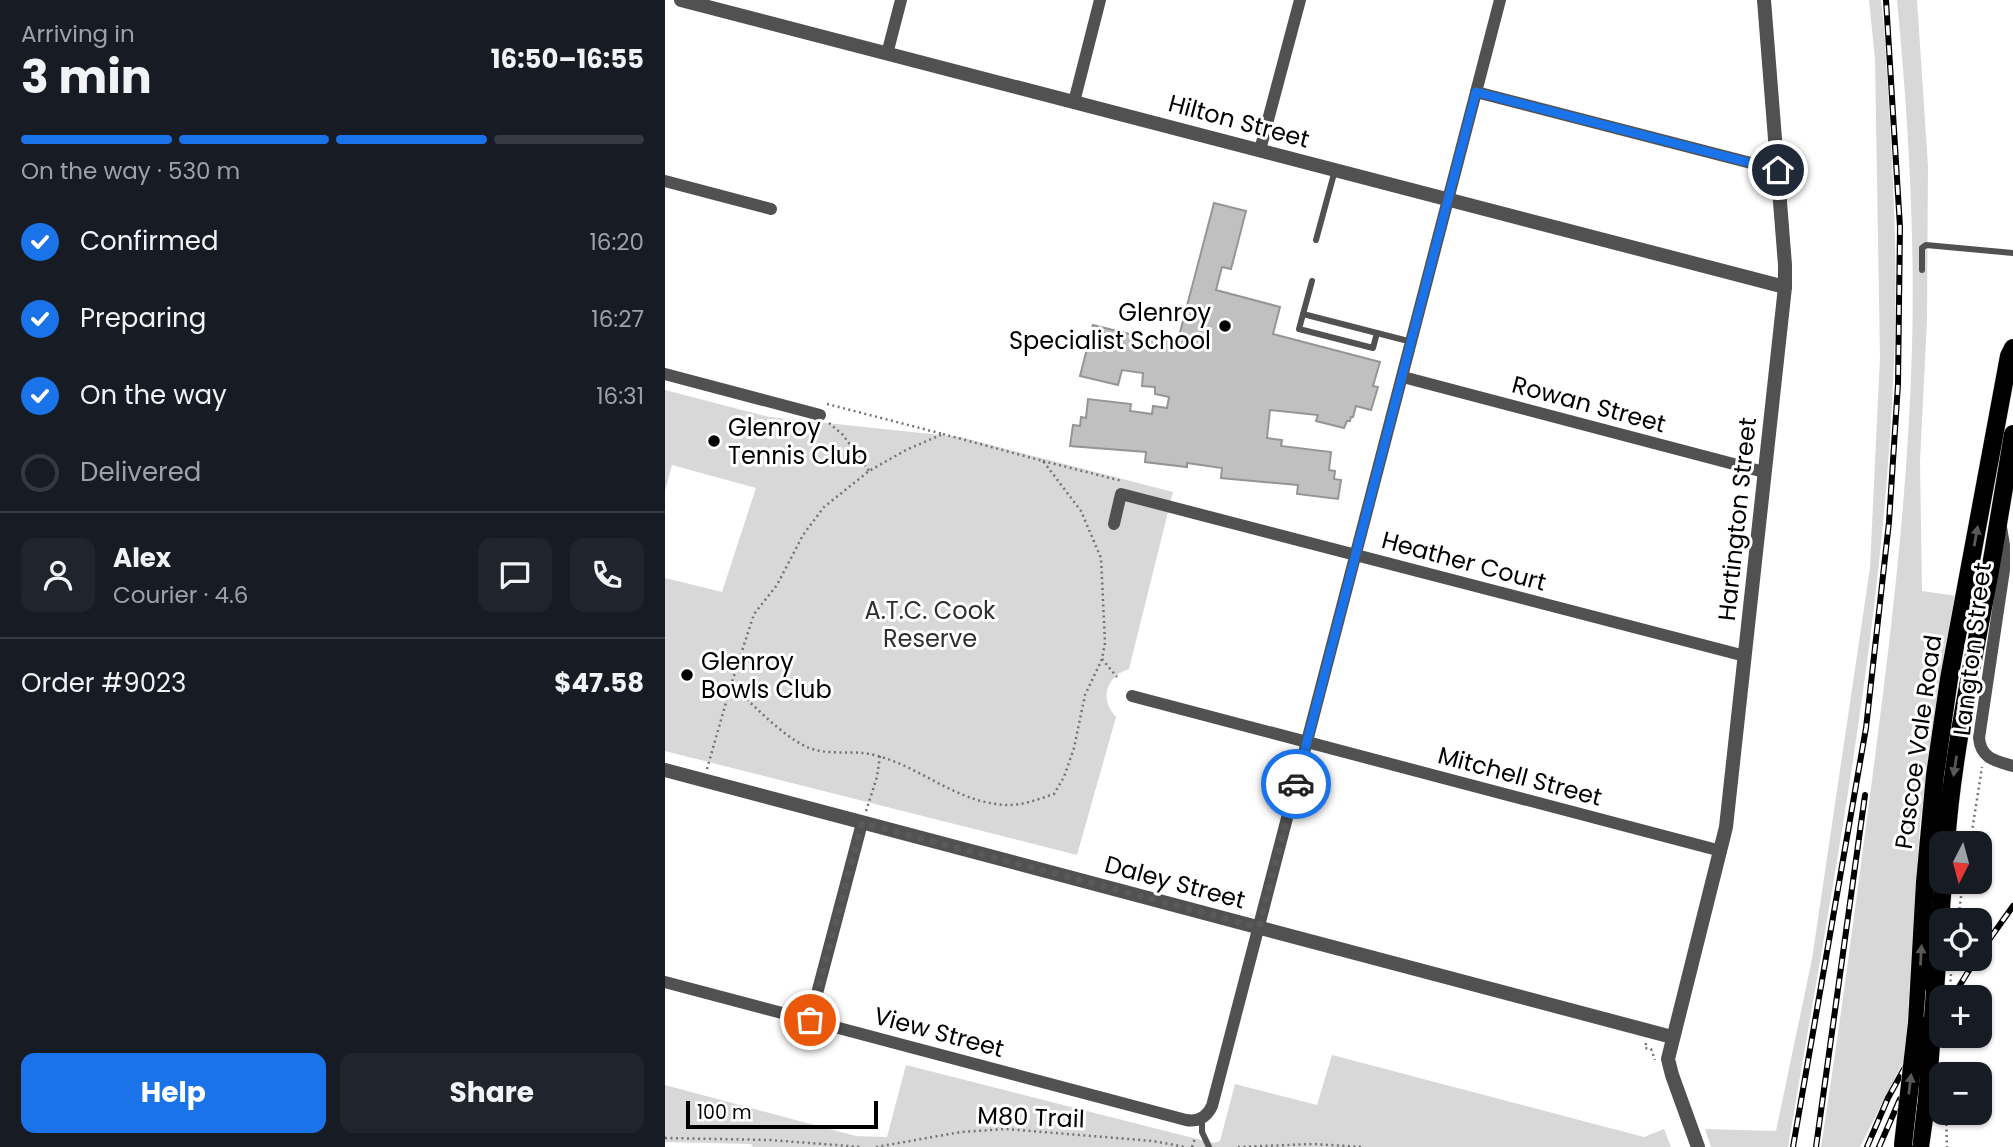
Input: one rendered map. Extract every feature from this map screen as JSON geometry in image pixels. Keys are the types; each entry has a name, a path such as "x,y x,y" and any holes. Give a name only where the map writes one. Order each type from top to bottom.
{"main road":[{"name":"Pascoe Vale Road","path":"1909,1146 1925,882 1935,775 1949,679 2009,356 2013,348"},
{"name":"Pascoe Vale Road","path":"1947,831 1964,708 2013,433"},
{"name":"Pascoe Vale Road","path":"1942,985 1943,894"},
{"name":"Pascoe Vale Road","path":"1909,1146 1927,1098 1934,1048"}],"street":[{"path":"887,54 901,0"},
{"path":"1074,102 1100,0"},
{"path":"1260,150 1300,0"},
{"path":"1202,1118 1212,1107 1500,0"},
{"name":"Hartington Street","path":"1698,1147 1669,1065 1672,1037 1721,851 1785,287 1764,0"},
{"name":"Hilton Street","path":"690,1 1785,287"},
{"path":"1476,92 1778,170"},
{"path":"665,181 771,209"},
{"path":"665,374 820,415"},
{"name":"Rowan Street","path":"1403,377 1764,472"},
{"name":"Heather Court","path":"1114,524 1121,494 1745,656"},
{"name":"Langton Street","path":"1999,516 2004,545 2004,570 1978,730 1979,746 1988,758 2013,766"},
{"name":"Mitchell Street","path":"1132,696 1721,851"},
{"name":"Daley Street","path":"665,770 1672,1037"},
{"path":"810,1020 862,823"},
{"name":"View Street","path":"665,982 1186,1120 1202,1118"}],"lane":[{"path":"1316,240 1335,170"},
{"path":"1922,270 1921,248 1926,245 2013,253"},
{"path":"1312,281 1299,329 1373,348 1377,333"},
{"path":"1303,314 1412,342"},
{"path":"1202,1118 1202,1132 1209,1147"}],"path":[{"path":"820,415 843,435 869,471"},
{"path":"703,780 731,685 754,614 786,572 803,535 824,507 869,471 906,450 943,434 1044,461 1081,511 1101,558 1105,643 1085,695 1074,748 1064,777 1054,794 1010,805 974,800 880,756 856,752 816,751 793,740 731,685"},
{"path":"1101,659 1117,677"},
{"path":"862,823 877,777 880,756"},
{"path":"1972,831 1982,763 1988,758"},
{"path":"1654,1032 1647,1040 1645,1048 1651,1049 1658,1069"},
{"path":"1946,1125 1947,1147"},
{"name":"M80 Trail","path":"876,1147 961,1132 1006,1129 1153,1141 1185,1147"},
{"path":"665,1138 770,1140 862,1147"},
{"path":"1238,1147 1313,1144 1364,1147"}],"green space":[{"path":"1869,0 1881,0 1884,27 1896,277 1888,460 1868,657 1854,756 1788,1147 1711,1147 1705,1129 1776,1131 1812,959 1870,568 1880,357 1875,59"},
{"path":"1897,0 1917,0 1928,166 1927,319 1920,462 1922,591 1957,596 1933,731 1920,825 1905,1058 1860,1147 1821,1147 1884,689 1897,575 1910,404 1911,217"},
{"name":"A.T.C. Cook Reserve","path":"665,390 769,417 960,437 1173,492 1129,669 1115,677 1107,689 1108,703 1116,717 1077,855 665,751 665,578 722,592 756,488 672,465 665,491"},
{"path":"1332,1055 1644,1137 1664,1129 1671,1147 753,1147 751,1144 665,1142 665,1085 856,1136 887,1137 906,1065 1213,1143 1220,1141 1235,1084 1317,1105"}],"building":[{"path":"1214,203 1246,211 1231,269 1222,267 1216,290 1280,307 1273,334 1380,362 1373,386 1378,387 1371,410 1356,406 1353,417 1347,421 1344,428 1316,421 1318,415 1270,410 1267,438 1282,440 1281,446 1331,452 1329,470 1335,471 1334,479 1341,480 1338,499 1297,494 1298,485 1221,478 1222,468 1187,463 1187,467 1145,462 1146,452 1070,446 1073,425 1080,426 1081,417 1086,418 1088,399 1131,404 1130,411 1152,414 1153,406 1167,408 1169,397 1155,394 1155,387 1142,386 1143,373 1122,370 1118,385 1080,376 1093,325 1133,335 1178,340"}],"railway":[{"path":"1793,1147 1866,728 1889,522 1898,384 1900,227 1886,0"},
{"path":"1816,1147 1865,795"},
{"path":"1992,936 2013,906"},
{"path":"1960,985 1969,971"},
{"path":"1867,1147 1888,1098 1929,1024"},
{"path":"1879,1147 1900,1099"}],"way so far":[{"path":"810,1020 862,823 1259,927 1296,784"}],"place":[{"name":"Glenroy Specialist School","path":"1225,326"},
{"name":"Glenroy Tennis Club","path":"714,441"},
{"name":"Glenroy Bowls Club","path":"687,675"}],"route":[{"path":"1296,784 1476,92 1778,170"}]}
